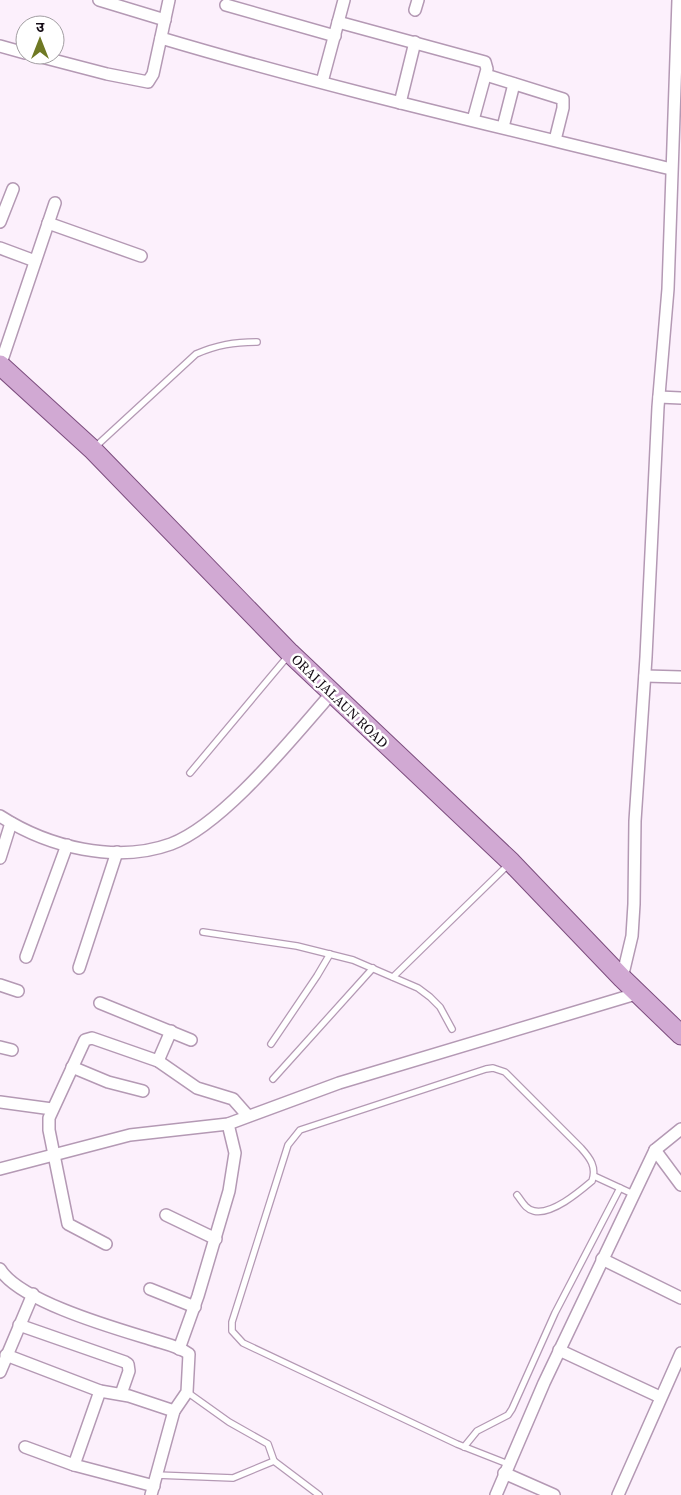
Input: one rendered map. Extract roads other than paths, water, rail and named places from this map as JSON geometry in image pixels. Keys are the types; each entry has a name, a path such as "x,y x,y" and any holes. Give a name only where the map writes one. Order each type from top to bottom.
{"main road":[{"name":"ORAI JALAUN ROAD","path":"0,366 92,449 331,694 511,862 622,978 681,1035"}],"street":[{"path":"99,0 165,20"},
{"path":"65,63 148,82 153,74 169,0"},
{"path":"322,82 344,0"},
{"path":"622,978 632,936 635,821 645,676 659,397 668,289 675,236 671,169 677,93 678,0"},
{"path":"226,5 335,36"},
{"path":"338,22 482,60 487,65 486,75 473,120"},
{"path":"161,38 239,61 400,103 503,126 671,169"},
{"path":"400,103 415,42"},
{"path":"0,46 15,50"},
{"path":"486,75 562,99 564,108 555,140"},
{"path":"503,126 514,84"},
{"path":"0,222 13,189"},
{"path":"0,366 55,203"},
{"path":"48,223 141,256"},
{"path":"0,248 35,261"},
{"path":"659,397 681,398"},
{"path":"645,676 681,677"},
{"path":"0,816 12,823 78,848 117,852 146,851 172,844 194,832 221,810 258,775 331,694"},
{"path":"0,858 12,823"},
{"path":"26,957 67,845"},
{"path":"79,968 117,852"},
{"path":"0,984 18,991"},
{"path":"0,1169 130,1135 228,1124 358,1078 639,993"},
{"path":"100,1003 191,1040"},
{"path":"158,1062 171,1031"},
{"path":"106,1244 68,1224 49,1130 52,1109 83,1042 88,1038 158,1062 197,1088 233,1099 248,1116"},
{"path":"0,1048 12,1050"},
{"path":"72,1067 108,1082 143,1091"},
{"path":"0,1102 52,1109"},
{"path":"179,1349 195,1307 216,1239 234,1166 235,1153 228,1124"},
{"path":"496,1495 560,1350 655,1150 681,1130"},
{"path":"655,1150 681,1185"},
{"path":"166,1215 216,1239"},
{"path":"602,1260 681,1298"},
{"path":"0,1269 5,1276 32,1294 104,1325 187,1352 190,1357 187,1392 174,1410 154,1485 74,1465 25,1447"},
{"path":"150,1288 195,1307"},
{"path":"0,1372 32,1294"},
{"path":"19,1325 125,1362 129,1367 121,1394"},
{"path":"560,1350 660,1397"},
{"path":"618,1495 681,1353"},
{"path":"6,1355 100,1391 121,1394 174,1410"},
{"path":"74,1465 100,1391"},
{"path":"506,1469 554,1495"}],"lane":[{"path":"92,449 196,354 215,346 234,342 257,342"},
{"path":"190,773 290,653"},
{"path":"393,977 511,862"},
{"path":"202,932 330,954 373,968 418,988 430,997 440,1007 452,1029"},
{"path":"271,1044 330,954"},
{"path":"273,1079 373,968"},
{"path":"506,1469 464,1447 243,1343 232,1331 232,1322 288,1145 300,1130 493,1068 505,1072 591,1160 594,1176 585,1187 554,1207 542,1211 533,1211 525,1207 517,1195"},
{"path":"594,1176 633,1194"},
{"path":"464,1447 477,1432 508,1416 555,1313 620,1188"},
{"path":"187,1392 229,1422 268,1444 274,1461 319,1495"},
{"path":"154,1485 233,1478 274,1461"}]}
